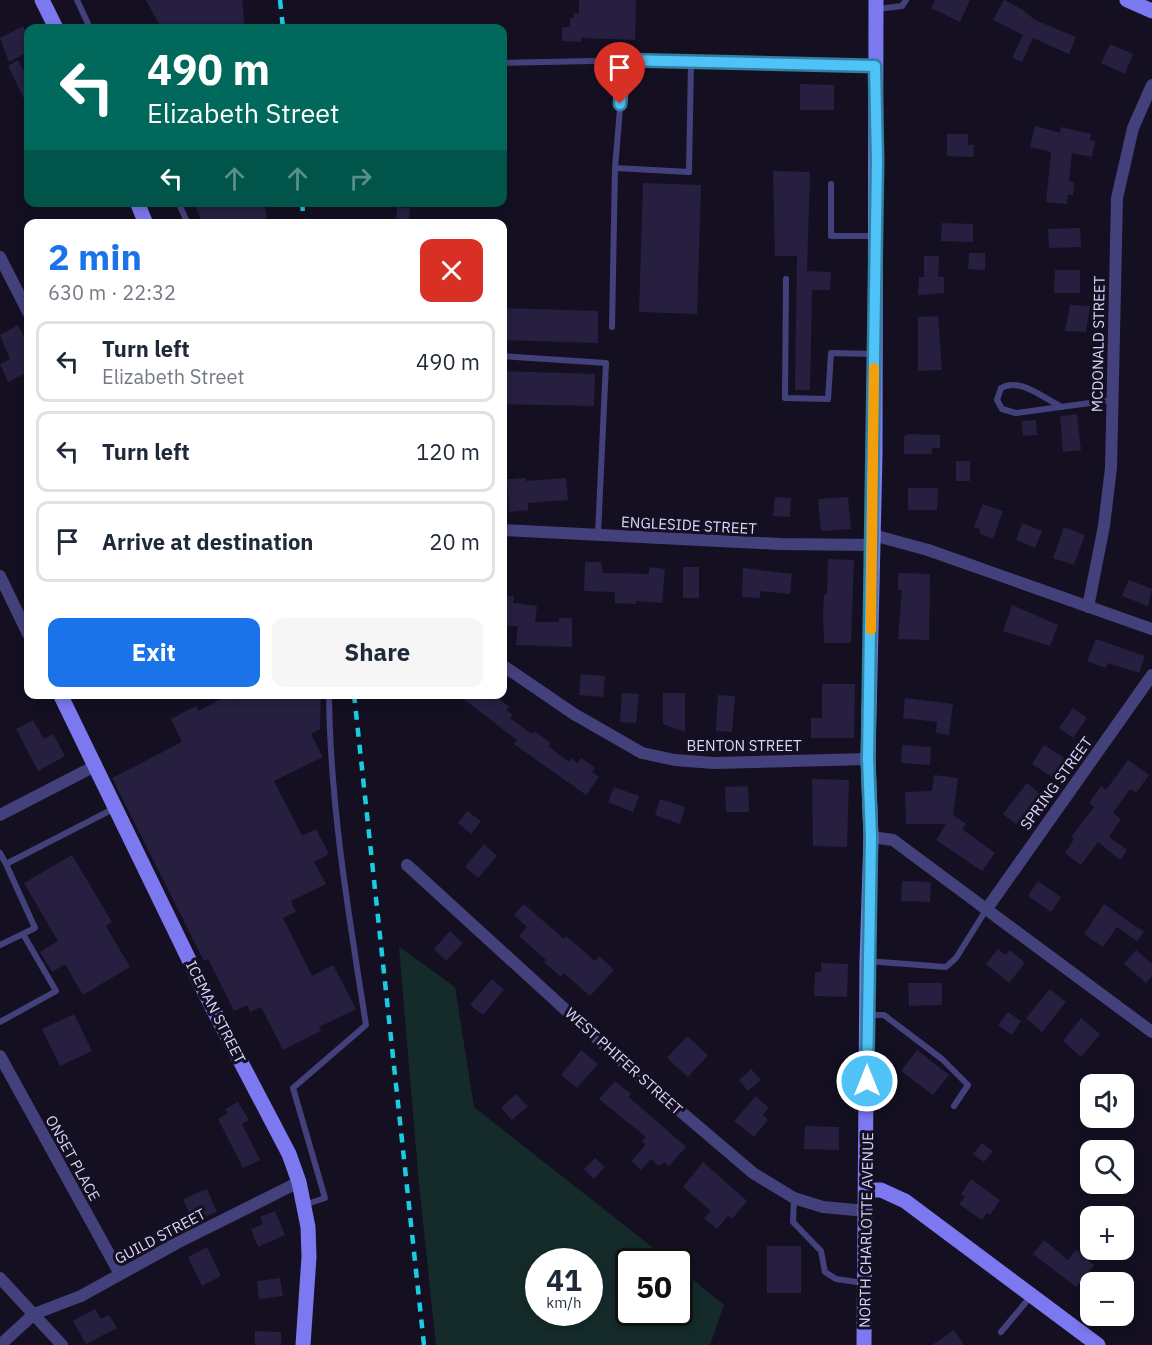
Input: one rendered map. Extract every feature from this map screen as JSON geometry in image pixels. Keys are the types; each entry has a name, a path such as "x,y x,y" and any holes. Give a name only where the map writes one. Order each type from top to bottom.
{"main road":[{"path":"42,0 54,24"},
{"path":"1127,0 1152,11"},
{"name":"NORTH CHARLOTTE AVENUE","path":"864,1345 867,961 871,837 868,759 876,236 875,4"},
{"name":"ICEMAN STREET","path":"62,699 211,1005 289,1154 304,1205 309,1257 303,1345"},
{"path":"866,1190 881,1190 905,1201 1098,1345"}],"street":[{"name":"MCDONALD STREET","path":"1088,607 1104,526 1110,479 1117,198 1133,128 1152,85"},
{"path":"0,257 24,304"},
{"name":"ENGLESIDE STREET","path":"507,530 780,544 873,540 927,550 1152,628"},
{"path":"0,576 24,626"},
{"name":"BENTON STREET","path":"507,667 574,714 642,753 675,760 714,763 868,759"},
{"name":"SPRING STREET","path":"986,910 1152,675"},
{"path":"0,815 95,766"},
{"path":"871,837 893,840 1152,1031"},
{"name":"WEST PHIFER STREET","path":"407,865 626,1065 753,1173 794,1198 823,1207 866,1211"},
{"name":"ONSET PLACE","path":"0,1056 120,1274"},
{"name":"GUILD STREET","path":"34,1314 81,1296 299,1182"},
{"path":"0,1278 62,1345"},
{"path":"0,1345 34,1314"}],"lane":[{"path":"77,0 88,24"},
{"path":"875,4 902,6 906,0"},
{"path":"507,63 624,60 875,66"},
{"path":"612,327 615,168 624,60"},
{"path":"615,168 689,172 691,61"},
{"path":"831,183 831,236 876,236"},
{"path":"786,279 785,398 828,399 831,353 874,354"},
{"path":"507,356 606,363 598,535"},
{"path":"1062,407 1021,385 1009,384 1001,388 997,399 1002,409 1016,414 1112,400"},
{"path":"304,1205 325,1198 293,1088 366,1025 349,917 329,730 329,699"},
{"path":"6,864 116,807"},
{"path":"0,854 35,928 0,945"},
{"path":"867,961 946,967 956,958 986,910"},
{"path":"0,1022 56,991 23,934"},
{"path":"868,1015 884,1016 942,1059 968,1085 954,1106"},
{"path":"794,1198 793,1222 821,1251 825,1272 836,1279 865,1283"},
{"path":"1001,1332 1032,1295"}],"green space":[{"path":"399,947 455,987 474,1107 653,1248 615,1248 615,1326 693,1326 693,1280 724,1305 710,1345 436,1345 419,1184"}],"building":[{"path":"146,0 242,0 245,24 159,24"},
{"path":"579,0 636,0 635,40 581,38 581,42 562,41 562,27 570,27 570,18 574,18 574,13 579,13"},
{"path":"935,0 970,0 960,22 931,8"},
{"path":"1004,0 1023,10 1035,20 1076,37 1069,54 1033,38 1022,62 1012,58 1023,35 993,20"},
{"path":"23,26 24,54 9,62 0,38"},
{"path":"1110,44 1133,54 1125,74 1101,63"},
{"path":"18,60 24,71 24,99 8,66"},
{"path":"800,84 834,85 834,110 800,110"},
{"path":"1035,126 1060,133 1061,127 1091,134 1090,140 1095,141 1092,157 1072,153 1069,181 1074,182 1073,195 1068,195 1067,204 1046,202 1051,152 1030,147"},
{"path":"947,134 968,134 968,145 974,145 973,157 947,156"},
{"path":"773,171 810,172 807,271 831,272 830,290 812,290 810,390 795,390 797,256 775,256"},
{"path":"643,183 701,185 697,314 639,312"},
{"path":"195,207 265,207 267,219 201,219"},
{"path":"397,207 410,208 409,219 396,219"},
{"path":"942,223 973,224 973,242 941,241"},
{"path":"1080,228 1081,247 1049,248 1048,229"},
{"path":"969,253 985,253 985,270 968,269"},
{"path":"924,256 939,256 938,277 944,277 944,293 918,295 919,277 924,277"},
{"path":"1055,270 1080,270 1080,293 1054,293"},
{"path":"1070,305 1090,306 1086,332 1065,331"},
{"path":"507,308 598,311 598,343 507,340"},
{"path":"938,316 942,370 918,371 918,317"},
{"path":"18,325 24,337 24,374 8,382 0,364 10,359 0,335"},
{"path":"507,371 595,374 594,406 507,404"},
{"path":"1077,414 1081,450 1063,452 1060,416"},
{"path":"1036,420 1037,435 1023,436 1022,421"},
{"path":"907,434 940,435 940,448 932,448 932,454 904,454 904,436"},
{"path":"956,461 970,461 970,481 956,481"},
{"path":"526,478 526,481 566,478 568,500 528,503 528,510 509,512 507,479"},
{"path":"908,488 938,488 937,510 908,510"},
{"path":"775,497 791,498 790,517 773,516"},
{"path":"848,497 851,529 821,531 818,499"},
{"path":"983,504 1003,511 993,539 979,533 980,529 974,527"},
{"path":"1022,523 1042,531 1035,548 1016,540"},
{"path":"1064,527 1085,535 1074,565 1053,558"},
{"path":"828,559 854,560 851,643 824,643 823,612 824,594 827,594"},
{"path":"585,562 601,562 603,573 649,574 649,567 665,569 662,603 636,601 636,604 615,603 615,592 584,591"},
{"path":"683,567 699,567 699,598 683,598"},
{"path":"743,568 792,574 790,594 760,591 760,598 742,597"},
{"path":"898,573 930,574 929,640 898,639 902,590 898,590"},
{"path":"1129,580 1152,589 1148,606 1122,596"},
{"path":"507,596 514,596 513,603 537,606 535,622 559,622 559,618 572,618 572,647 516,645 518,626 507,626"},
{"path":"1012,605 1058,625 1050,646 1003,631"},
{"path":"1096,639 1145,656 1139,673 1108,663 1106,668 1087,661"},
{"path":"581,674 605,676 603,697 579,695"},
{"path":"822,684 855,684 854,738 811,738 811,718 822,718"},
{"path":"622,693 639,694 636,723 620,722"},
{"path":"663,693 685,693 685,732 663,724"},
{"path":"718,695 735,696 732,732 716,731"},
{"path":"905,698 953,704 949,735 936,733 937,722 903,718"},
{"path":"221,699 321,699 320,729 311,734 323,757 274,781 302,836 316,829 329,854 314,862 326,884 291,901 296,912 283,918 312,976 333,965 356,1009 319,1027 321,1031 283,1050 261,1007 250,1012 247,1005 234,1011 208,959 204,961 112,778 182,742 171,719 196,706 198,711"},
{"path":"464,699 499,699 509,707 506,710 513,715 510,718 532,734 534,731 551,743 548,746 569,762 571,758 577,763 581,758 595,768 592,772 599,777 586,795 514,744 517,740"},
{"path":"1073,708 1087,718 1073,738 1059,728"},
{"path":"33,720 44,739 53,734 65,756 38,771 16,729"},
{"path":"902,745 931,747 930,765 901,763"},
{"path":"1044,745 1064,758 1052,777 1032,764"},
{"path":"1128,760 1149,775 1136,793 1130,789 1113,813 1121,819 1109,837 1127,850 1120,860 1098,842 1081,865 1065,853 1074,839 1071,837 1094,807 1089,803 1101,786 1106,790"},
{"path":"934,775 958,778 953,815 966,824 962,829 995,853 982,871 936,840 946,824 906,824 905,792 932,791"},
{"path":"812,779 849,780 847,847 813,846"},
{"path":"1027,783 1040,794 1016,824 1003,814"},
{"path":"748,786 749,812 726,812 725,787"},
{"path":"614,787 639,796 633,812 608,802"},
{"path":"660,799 685,807 680,824 655,815"},
{"path":"467,811 481,821 471,834 458,823"},
{"path":"484,844 497,856 478,878 465,867"},
{"path":"72,855 112,922 106,926 130,967 83,995 65,964 52,972 40,952 58,941 24,883"},
{"path":"902,881 931,882 930,902 901,901"},
{"path":"1038,881 1061,897 1051,912 1028,896"},
{"path":"524,904 564,939 566,936 595,961 599,956 614,970 590,996 564,973 561,977 519,936 527,927 514,915"},
{"path":"1104,904 1144,932 1137,941 1117,927 1103,947 1084,934"},
{"path":"450,931 463,943 446,961 434,949"},
{"path":"998,949 1005,955 1010,950 1025,963 1009,983 986,964"},
{"path":"1136,950 1152,964 1152,976 1146,983 1124,964"},
{"path":"821,963 848,964 847,997 814,996 815,972 821,972"},
{"path":"492,979 504,990 483,1015 470,1005"},
{"path":"908,983 942,983 942,1005 909,1006"},
{"path":"1050,989 1066,1002 1042,1032 1026,1018"},
{"path":"1008,1012 1021,1021 1012,1035 998,1025"},
{"path":"74,1014 92,1051 60,1066 42,1029"},
{"path":"1081,1018 1100,1034 1081,1057 1063,1041"},
{"path":"687,1036 708,1055 688,1077 667,1058"},
{"path":"581,1050 598,1064 577,1088 561,1075"},
{"path":"917,1050 949,1075 933,1095 901,1071"},
{"path":"751,1069 761,1080 748,1091 739,1080"},
{"path":"615,1081 631,1094 629,1097 686,1147 669,1166 665,1162 658,1166 651,1159 641,1170 631,1161 644,1147 645,1144 642,1141 646,1137 599,1099"},
{"path":"516,1094 528,1106 512,1120 501,1108"},
{"path":"756,1096 769,1108 763,1115 768,1120 754,1137 734,1121"},
{"path":"238,1102 249,1120 242,1124 260,1160 243,1168 218,1119 228,1113 225,1109"},
{"path":"805,1126 839,1127 839,1150 804,1149"},
{"path":"982,1143 993,1151 984,1162 973,1154"},
{"path":"595,1158 605,1167 594,1179 584,1169"},
{"path":"703,1162 747,1201 732,1219 728,1216 717,1229 704,1218 711,1211 683,1187"},
{"path":"971,1179 1000,1200 990,1215 987,1213 982,1220 959,1204 965,1197 961,1194"},
{"path":"207,1189 217,1212 193,1222 183,1199"},
{"path":"275,1211 285,1235 258,1247 251,1229 263,1224 260,1217"},
{"path":"1044,1240 1068,1260 1076,1250 1080,1253 1080,1260 1088,1260 1094,1265 1088,1272 1080,1272 1080,1282 1076,1287 1033,1254"},
{"path":"767,1246 801,1246 801,1293 767,1293"},
{"path":"207,1247 221,1276 202,1286 188,1257"},
{"path":"280,1278 283,1296 259,1299 257,1281"},
{"path":"95,1309 101,1319 109,1315 117,1328 86,1344 73,1321"},
{"path":"954,1330 964,1345 932,1345"},
{"path":"255,1331 281,1332 281,1345 255,1345"}],"railway":[{"path":"280,0 283,24"},
{"path":"302,207 304,219"},
{"path":"355,699 424,1345"}],"slow traffic":[{"path":"871,630 874,368"}],"route":[{"path":"620,104 624,60 875,66 877,161 873,567 868,759 871,837 867,961 867,1081"}]}
